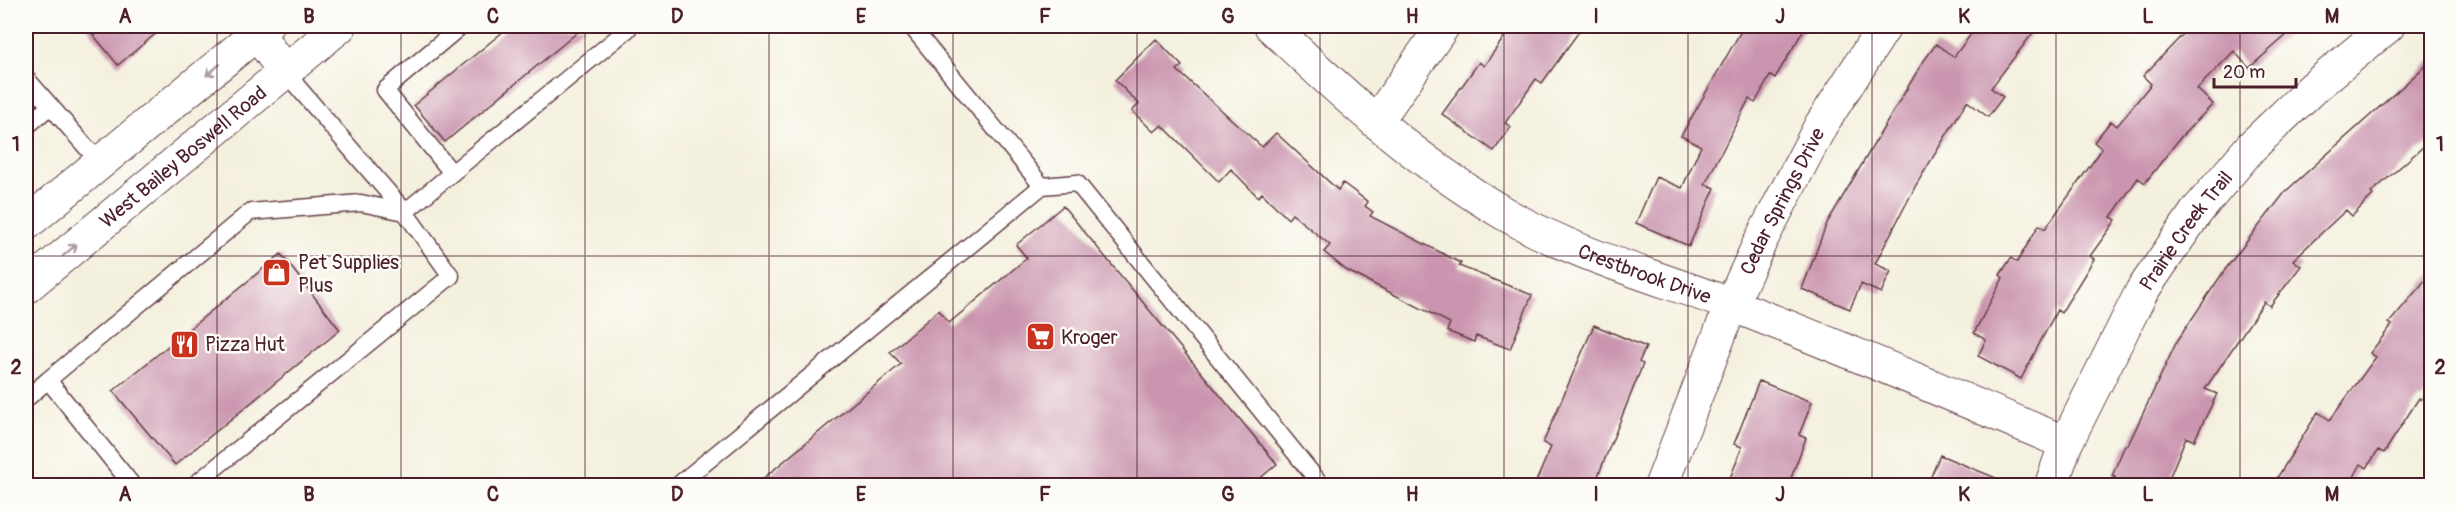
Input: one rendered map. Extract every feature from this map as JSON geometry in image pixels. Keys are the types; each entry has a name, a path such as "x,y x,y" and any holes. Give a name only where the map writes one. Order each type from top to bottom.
{"street":[{"name":"West Bailey Boswell Road","path":"26,287 340,26"},
{"name":"Crestbrook Drive","path":"1271,26 1376,122 1449,180 1507,215 1571,246 1731,305 2066,443"},
{"path":"1376,122 1443,26"},
{"name":"Cedar Springs Drive","path":"1661,486 1731,305 1821,125 1885,26"},
{"name":"Prairie Creek Trail","path":"2051,486 2066,443 2142,291 2197,211 2251,147 2314,87 2388,26"},
{"path":"26,224 259,28 284,71"}],"lane":[{"path":"452,173 385,90 461,26"},
{"path":"911,26 1042,186"},
{"path":"405,212 628,29"},
{"path":"193,486 451,276 405,212 284,71"},
{"path":"26,78 100,163"},
{"path":"26,128 50,106"},
{"path":"677,486 1042,186 1077,183 1322,486"},
{"path":"26,399 250,212 361,203 405,212"},
{"path":"48,380 133,486"}],"building":[{"path":"86,26 165,26 118,65"},
{"path":"510,26 585,26 445,142 414,105"},
{"path":"1512,26 1583,26 1542,83 1536,79 1505,123 1511,127 1494,151 1442,114 1479,62 1484,66"},
{"path":"1744,26 1806,26 1775,78 1770,76 1755,103 1749,99 1705,184 1715,188 1689,246 1636,223 1656,177 1682,188 1701,146 1681,136"},
{"path":"1977,26 2038,26 1991,88 2003,97 1988,117 1967,101 1916,185 1875,264 1891,271 1881,293 1861,284 1850,309 1802,289 1827,223 1921,65 1936,44 1954,57"},
{"path":"2191,26 2297,26 2249,68 2234,51 2197,89 2213,104 2180,138 2145,183 2138,178 2111,217 2116,220 2090,256 2094,259 2061,313 2057,310 2021,379 1978,356 1986,340 1974,333 2003,278 2000,275 2011,258 2017,262 2039,225 2045,229 2102,149 2094,142 2111,121 2117,126 2151,84 2143,76"},
{"path":"1156,39 1182,66 1177,70 1262,147 1276,133 1338,190 1343,183 1368,202 1365,206 1373,212 1370,216 1461,263 1459,266 1532,295 1510,349 1476,336 1474,342 1447,331 1450,323 1346,270 1324,252 1330,245 1292,214 1288,219 1262,193 1258,197 1231,169 1219,182 1162,125 1154,132 1132,111 1139,104 1115,80"},
{"path":"2432,60 2432,139 2371,193 2373,195 2352,216 2346,210 2293,260 2301,266 2270,306 2264,302 2205,389 2217,394 2194,441 2186,437 2166,486 2112,486 2115,477 2112,476 2125,445 2128,445 2177,341 2224,271 2286,191"},
{"name":"Kroger","path":"1063,206 1277,464 1251,486 754,486 901,364 890,352 939,310 949,323 1027,258 1016,245"},
{"path":"281,254 340,330 175,465 113,391"},
{"path":"2432,272 2432,387 2421,400 2419,398 2384,453 2378,450 2367,468 2361,464 2349,486 2272,486 2318,412 2330,420 2376,357 2370,353 2392,325 2389,323"},
{"path":"1594,325 1646,347 1639,362 1643,364 1594,486 1534,486 1551,447 1543,443"},
{"path":"1759,381 1812,402 1799,435 1806,438 1788,486 1727,486 1742,447 1734,444"},
{"path":"1940,455 2013,485 2013,486 1927,486"}],"place":[{"name":"Pet Supplies Plus","path":"277,273"},
{"name":"Kroger","path":"1040,337"},
{"name":"Pizza Hut","path":"184,344"}]}
